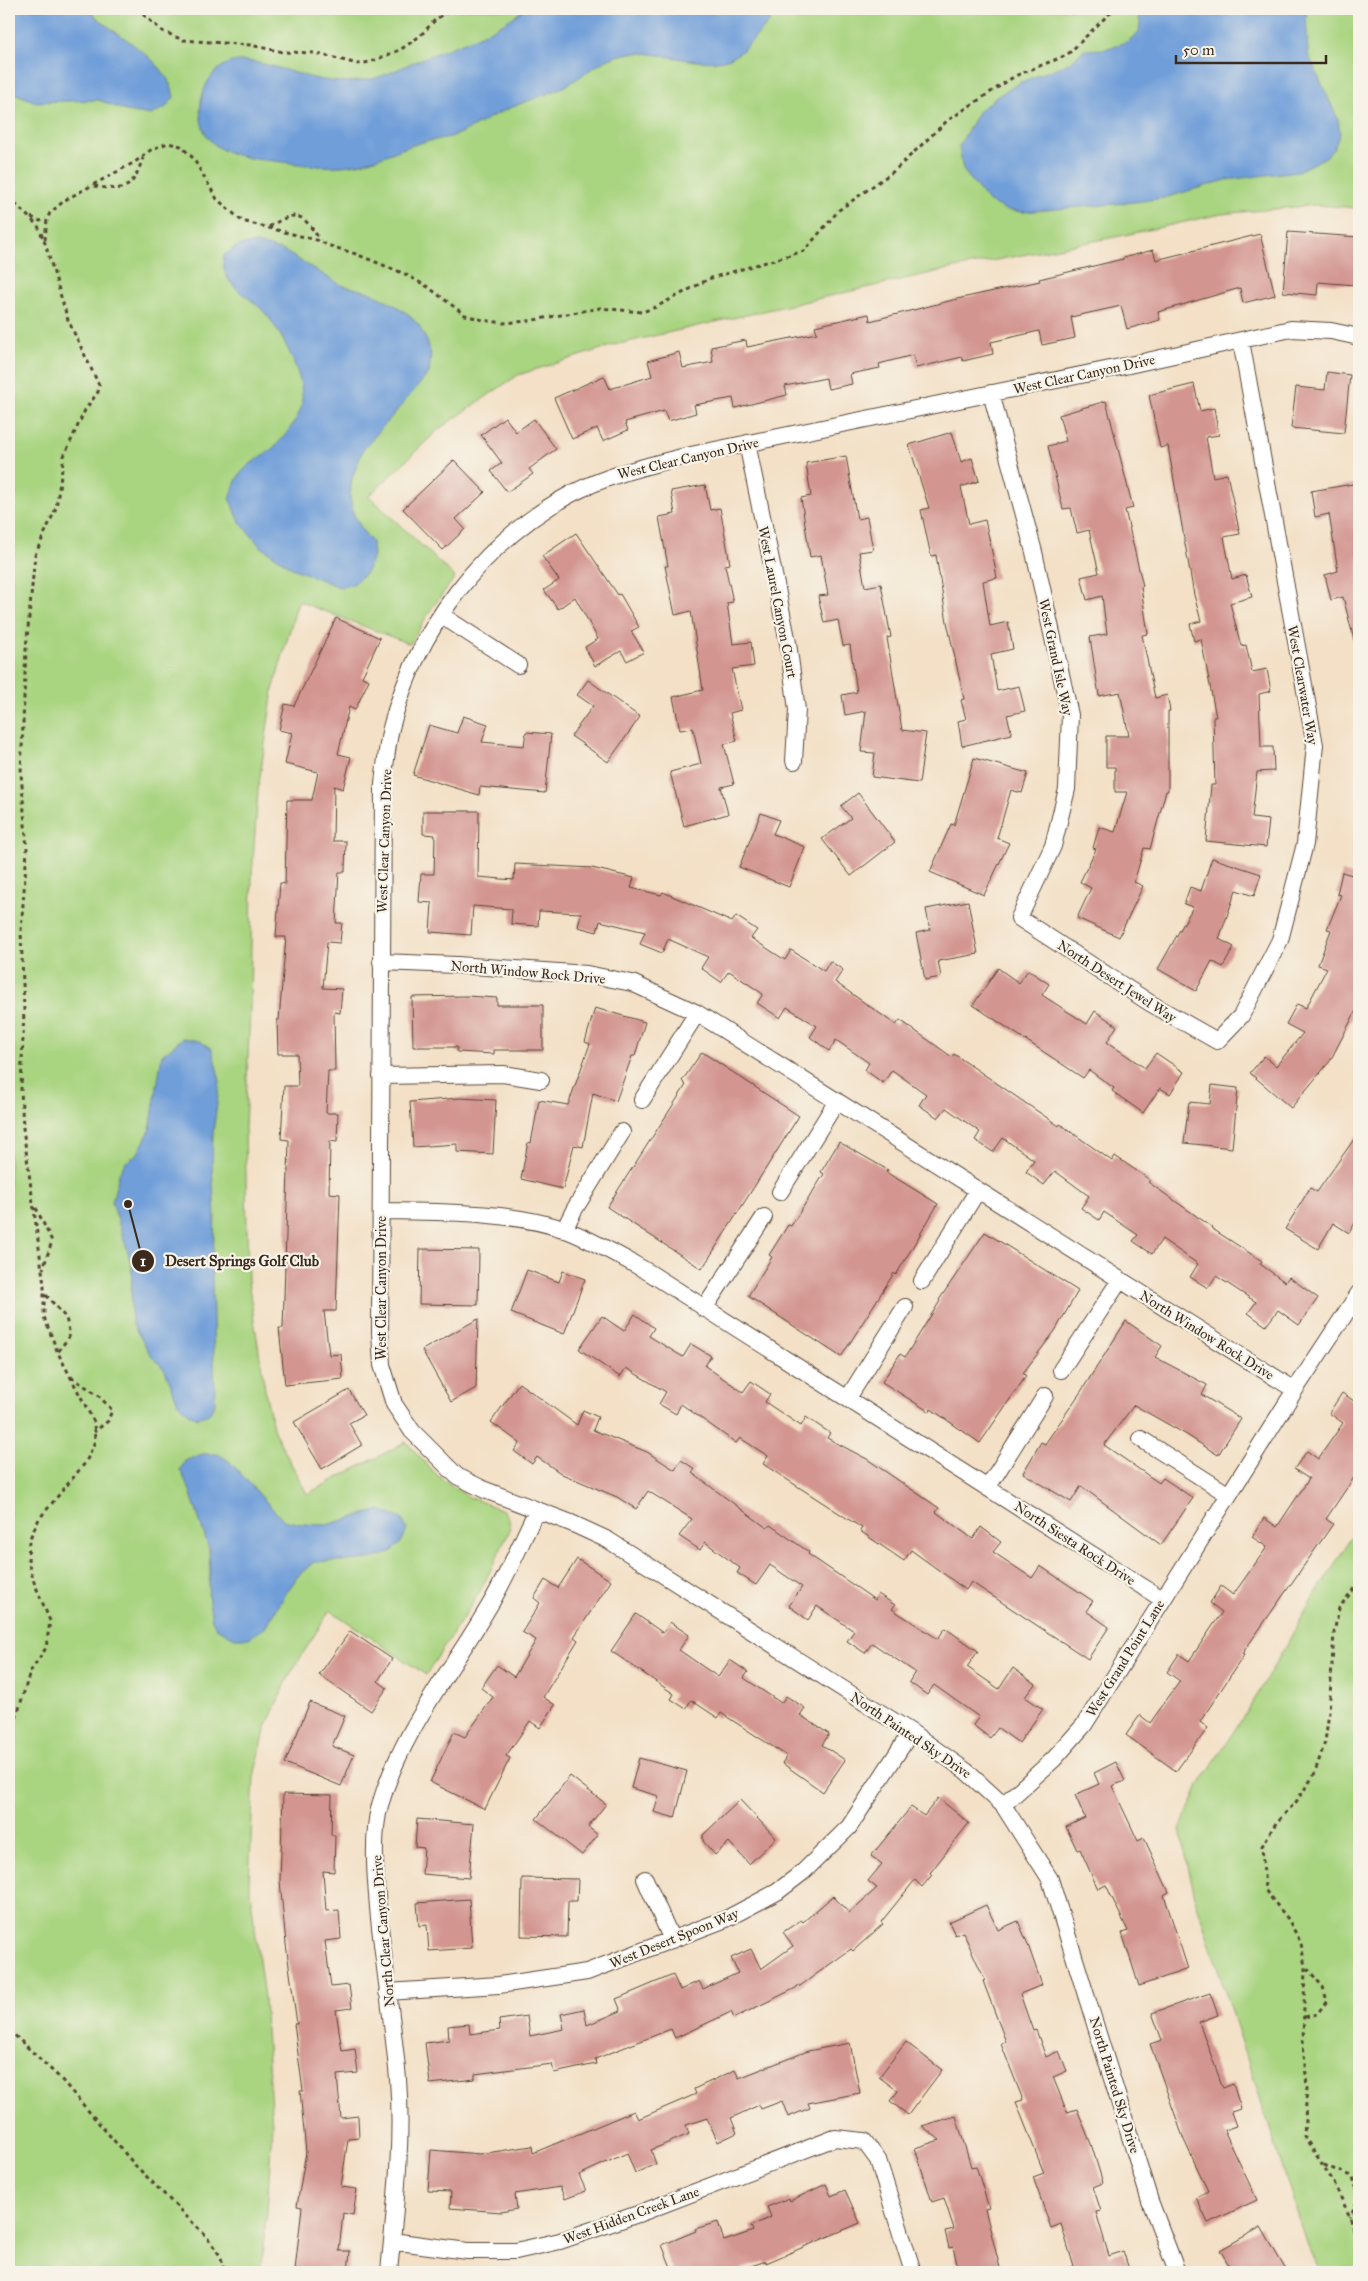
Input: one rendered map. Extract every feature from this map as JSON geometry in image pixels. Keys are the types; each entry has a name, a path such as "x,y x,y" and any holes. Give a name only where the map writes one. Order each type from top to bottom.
{"street":[{"name":"West Clear Canyon Drive","path":"537,1510 486,1490 457,1476 412,1431 394,1404 382,1365 380,1332 383,784 391,730 402,694 425,643 441,615 463,585 498,546 571,494 624,471 747,443 1291,329 1330,331 1359,337"},
{"name":"West Clearwater Way","path":"1217,1040 1241,1016 1280,940 1306,844 1315,745 1240,341"},
{"name":"West Grand Isle Way","path":"991,393 1034,552 1070,714 1065,799 1053,846 1019,918"},
{"name":"West Laurel Canyon Court","path":"747,443 788,643 797,710 794,761"},
{"path":"441,615 518,665"},
{"name":"North Desert Jewel Way","path":"1019,918 1150,1003 1217,1040"},
{"name":"North Window Rock Drive","path":"381,962 587,974 632,983 697,1013 1294,1390"},
{"path":"642,1100 697,1013"},
{"path":"381,1076 503,1074 541,1080"},
{"path":"780,1192 837,1101"},
{"path":"564,1230 574,1210 622,1132"},
{"path":"922,1281 978,1190"},
{"name":"North Siesta Rock Drive","path":"381,1211 460,1212 532,1222 564,1230 595,1243 650,1273 704,1309 988,1487 1162,1600"},
{"path":"704,1309 764,1217"},
{"path":"1061,1370 1120,1280"},
{"name":"West Grand Point Lane","path":"1003,1805 1054,1759 1084,1725 1294,1390 1359,1293"},
{"path":"848,1398 906,1307"},
{"path":"988,1487 1045,1396"},
{"path":"1141,1439 1229,1496"},
{"name":"North Painted Sky Drive","path":"537,1510 608,1540 911,1732 966,1770 1003,1805 1050,1879 1150,2201 1177,2272"},
{"name":"North Clear Canyon Drive","path":"389,2272 399,2156 399,2116 398,2079 387,1992 375,1856 379,1807 406,1741 439,1683 489,1607 537,1510"},
{"name":"West Desert Spoon Way","path":"387,1992 500,1985 587,1972 735,1914 777,1892 803,1872 849,1827 911,1732"},
{"path":"645,1879 672,1940"},
{"name":"West Hidden Creek Lane","path":"392,2241 467,2251 516,2251 560,2241 638,2214 835,2138 864,2140 878,2160 912,2272"}],"path":[{"path":"137,9 162,31 183,40 250,45 283,52 314,53 358,64 370,62 400,50 420,36 436,19 453,9"},
{"path":"45,243 47,219 50,213 65,200 94,186 143,157 152,149 168,143 182,146 193,158 217,199 242,221 320,241 405,274 428,287 464,315 503,323 528,321 600,308 642,312 711,278 804,251 839,210 894,171 947,121 1015,76 1067,55 1114,9"},
{"path":"1357,9 1359,16"},
{"path":"94,186 112,189 126,187 135,179 143,157"},
{"path":"9,198 31,217 38,226 68,320 99,385 98,392 85,410 64,456 56,508 35,555 26,649 21,773 27,850 21,931 24,1010 21,1088 23,1128 35,1205 45,1295 44,1317 58,1353 94,1422 95,1441 86,1462 39,1519 28,1540 28,1561 34,1582 50,1621 46,1648 30,1672 12,1732 9,1773"},
{"path":"269,228 287,216 300,216 311,226 320,241"},
{"path":"31,217 40,221 47,219"},
{"path":"35,1205 52,1240 42,1270"},
{"path":"45,1295 66,1318 70,1335 58,1353"},
{"path":"70,1377 98,1395 112,1410 108,1421 94,1432"},
{"path":"1359,1582 1339,1608 1334,1633 1329,1712 1324,1742 1314,1775 1296,1802 1276,1823 1262,1846 1265,1890 1288,1919 1301,1943 1305,1967 1303,2043 1307,2088 1304,2136 1333,2181 1350,2217 1359,2246"},
{"path":"1305,1967 1323,1987 1327,2001 1317,2014 1305,2017"},
{"path":"9,2030 60,2078 135,2165 206,2236 221,2257 224,2272"},
{"path":"1323,2165 1353,2177 1358,2194 1356,2205 1350,2217"}],"green space":[{"path":"9,9 1359,9 1359,208 1316,205 1221,214 940,271 614,345 518,375 439,429 369,496 455,577 432,608 410,644 298,601 273,690 258,790 252,875 250,1010 245,1128 248,1281 266,1396 274,1431 307,1494 406,1442 438,1476 469,1497 503,1510 509,1519 510,1530 481,1590 426,1675 330,1610 289,1676 266,1727 254,1776 249,1883 264,1998 272,2125 267,2213 260,2272 9,2272"},
{"path":"1359,1526 1359,2272 1323,2272 1308,2246 1196,1901 1180,1830 1199,1785 1258,1694 1316,1593"}],"water":[{"path":"9,9 88,9 151,59 169,83 174,97 166,107 151,115 126,111 99,100 36,102 9,91"},
{"path":"524,9 781,9 743,50 730,58 715,61 699,61 632,53 617,56 601,63 559,89 508,109 457,135 415,144 359,164 322,166 235,155 218,147 205,133 200,115 200,106 205,88 214,73 229,63 249,61 331,81 350,82 369,79 388,74 484,33 512,18"},
{"path":"1138,9 1306,9 1308,54 1338,119 1340,133 1334,148 1326,157 1298,171 1226,180 1164,198 1023,212 1006,210 988,201 963,170 959,146 978,112 996,97 1021,82 1069,63 1084,50 1105,49 1127,42 1139,32"},
{"path":"257,243 284,251 341,285 369,292 390,302 408,314 418,324 428,343 431,355 429,373 363,450 352,478 350,496 353,513 372,542 373,556 367,572 352,585 339,587 292,568 260,546 240,522 230,500 239,475 281,440 301,408 301,385 297,371 279,332 265,313 236,288 226,275 224,255 240,245"},
{"path":"183,1038 200,1041 212,1049 220,1081 213,1133 212,1165 215,1217 212,1275 215,1404 209,1414 198,1418 189,1414 178,1403 165,1370 150,1354 132,1323 132,1265 112,1202 119,1174 125,1163 138,1153 150,1130 162,1055"},
{"path":"202,1454 218,1454 229,1461 283,1520 302,1524 326,1525 380,1510 402,1519 407,1530 400,1544 382,1556 372,1559 314,1562 298,1576 265,1628 249,1638 235,1638 216,1628 212,1620 208,1596 210,1573 209,1549 189,1488 180,1470 185,1461"}],"building":[{"path":"1288,232 1359,237 1355,285 1318,282 1317,295 1283,292"},
{"path":"1260,234 1275,295 1243,303 1240,288 1158,312 1160,320 1127,329 1121,306 1071,317 1075,338 1042,345 1039,331 991,342 993,354 963,361 962,357 916,368 913,355 879,364 880,368 850,374 852,384 828,389 826,378 785,386 787,395 735,408 733,398 694,405 696,413 668,421 664,411 625,422 628,430 603,441 597,428 572,439 554,398 604,376 610,389 652,376 648,361 679,352 683,368 713,362 711,347 746,340 747,347 817,333 815,326 869,314 870,321 1040,281 1039,279 1153,250 1156,260"},
{"path":"1327,372 1350,375 1344,433 1291,428 1296,387 1325,390"},
{"path":"1194,384 1200,411 1214,408 1219,435 1206,437 1213,477 1227,474 1240,534 1224,537 1232,579 1246,575 1252,597 1230,603 1241,646 1246,645 1252,672 1267,669 1271,691 1259,694 1261,747 1273,747 1274,771 1257,772 1252,818 1269,820 1266,847 1206,841 1211,785 1215,785 1213,717 1216,717 1201,639 1194,641 1190,624 1201,621 1194,595 1168,446 1160,448 1149,395"},
{"path":"1106,401 1133,508 1125,510 1143,586 1141,587 1148,634 1142,635 1155,698 1167,695 1170,711 1168,711 1168,791 1166,791 1150,849 1144,848 1134,882 1143,886 1119,937 1077,918 1091,888 1080,882 1096,849 1093,848 1099,827 1115,832 1127,792 1115,792 1115,767 1106,767 1106,736 1129,736 1120,692 1099,696 1090,637 1107,634 1102,596 1087,600 1081,577 1099,573 1089,530 1077,533 1071,508 1063,509 1048,446 1066,441 1059,415"},
{"path":"505,417 516,432 534,419 556,449 529,469 533,474 507,492 491,471 502,463 481,435"},
{"path":"952,432 961,462 972,458 979,481 961,487 969,524 985,520 994,561 997,578 983,581 990,626 1008,622 1013,649 991,654 997,691 1019,686 1025,711 1007,715 1012,734 962,746 958,721 966,719 961,700 964,699 947,622 936,555 931,556 921,510 929,508 909,445"},
{"path":"846,456 857,519 867,517 873,550 859,552 865,587 881,584 891,637 887,638 902,730 926,733 919,783 872,777 875,753 861,752 866,711 845,715 842,695 857,692 850,645 843,646 838,620 824,623 818,596 828,595 821,555 810,557 801,498 811,496 806,463"},
{"path":"454,460 485,492 456,519 465,529 443,550 403,509"},
{"path":"1359,483 1359,639 1354,640 1343,597 1331,600 1325,575 1338,571 1329,514 1315,517 1311,491"},
{"path":"705,485 710,510 720,508 725,535 730,564 725,565 733,602 727,603 733,644 751,642 754,666 732,669 741,710 730,713 737,741 724,744 734,784 721,787 728,814 684,826 670,772 701,764 693,728 680,730 673,697 703,690 691,611 675,615 665,566 668,566 659,517 675,514 671,491"},
{"path":"576,533 618,595 620,594 639,627 631,631 644,652 627,661 621,651 595,666 585,647 598,639 575,597 558,609 544,590 559,580 542,556"},
{"path":"336,618 380,638 362,677 369,680 355,710 349,707 338,754 351,757 343,789 334,786 333,841 346,841 345,872 339,872 336,923 342,923 340,943 327,942 323,988 342,989 340,1013 334,1012 335,1071 328,1071 326,1113 338,1113 337,1142 330,1141 329,1193 340,1194 336,1311 324,1311 329,1355 341,1354 343,1379 285,1385 279,1328 283,1328 289,1140 281,1139 284,1086 298,1086 297,1054 278,1054 277,1020 279,1020 286,937 276,937 280,883 285,884 287,800 312,800 318,772 285,764 292,733 279,730 285,704 294,706"},
{"path":"588,680 640,717 608,762 571,736 593,706 577,695"},
{"path":"463,716 488,724 482,742 524,746 526,732 551,734 545,793 480,787 479,795 413,775 429,725 457,733"},
{"path":"974,758 1028,773 1022,793 1011,790 997,838 1009,843 984,895 930,872 951,824 954,825"},
{"path":"858,793 895,842 851,876 822,839 851,818 841,806"},
{"path":"423,811 479,811 478,877 514,880 515,864 592,868 634,878 631,888 661,895 663,892 732,922 736,916 757,930 751,938 785,960 791,950 824,971 830,961 843,970 835,982 896,1025 900,1020 952,1057 954,1054 1059,1126 1060,1124 1112,1161 1115,1156 1150,1180 1148,1182 1211,1228 1262,1261 1260,1264 1285,1282 1289,1277 1318,1298 1299,1325 1278,1310 1266,1326 1248,1313 1256,1302 1216,1276 1208,1288 1190,1277 1198,1264 1162,1239 1152,1254 1133,1241 1138,1235 1104,1212 1099,1220 1081,1208 1089,1196 1055,1171 1044,1185 1026,1172 1034,1160 1003,1138 993,1152 975,1140 980,1132 946,1108 938,1118 919,1105 926,1094 892,1070 883,1083 865,1070 869,1063 836,1040 829,1051 810,1037 817,1026 787,1007 780,1018 757,1003 763,994 729,971 721,982 701,968 708,957 668,939 662,953 640,944 645,932 600,921 597,932 578,927 581,913 539,911 538,926 511,924 512,909 473,906 471,935 430,932 432,903 419,902 421,874 434,874 435,835 423,834"},
{"path":"761,813 779,820 773,834 805,847 789,887 739,867"},
{"path":"1212,858 1261,874 1254,896 1236,890 1219,939 1234,947 1223,967 1212,961 1196,991 1158,969 1193,907 1184,904 1190,887 1201,891"},
{"path":"1342,872 1359,877 1359,1005 1330,1061 1291,1108 1250,1073 1264,1056 1276,1066 1303,1033 1286,1024 1297,1004 1306,1008 1327,968 1318,965 1331,930 1327,929 1341,895 1337,894"},
{"path":"968,901 978,954 938,961 941,977 925,980 916,933 930,930 926,909"},
{"path":"998,968 1019,983 1028,970 1049,984 1042,995 1087,1024 1095,1011 1117,1026 1107,1042 1145,1068 1156,1053 1184,1072 1170,1094 1160,1088 1143,1113 1112,1091 1114,1088 1089,1070 1083,1078 973,1005"},
{"path":"467,996 497,998 497,1005 543,1005 543,1050 494,1050 494,1054 457,1052 457,1047 413,1047 412,997"},
{"path":"595,1008 645,1022 635,1056 632,1056 616,1101 593,1093 583,1147 574,1145 563,1189 521,1179 528,1142 531,1143 539,1100 568,1105 590,1044 585,1042"},
{"path":"702,1052 799,1116 702,1269 607,1207 686,1085 682,1081"},
{"path":"1212,1085 1238,1088 1232,1148 1184,1143 1189,1102 1210,1104"},
{"path":"460,1098 496,1100 493,1154 457,1152 457,1144 413,1147 410,1102"},
{"path":"1359,1132 1359,1216 1349,1233 1333,1223 1318,1249 1285,1229 1310,1188 1317,1192"},
{"path":"839,1142 888,1170 886,1172 938,1204 896,1275 894,1273 841,1357 748,1296 772,1257 769,1255 788,1225 791,1226 824,1174 821,1172"},
{"path":"985,1232 1078,1291 1055,1331 1023,1373 1026,1376 980,1443 931,1409 930,1412 882,1382 900,1354 905,1357 939,1300"},
{"path":"420,1249 479,1250 478,1305 419,1304"},
{"path":"527,1270 559,1282 563,1271 585,1279 564,1334 511,1313"},
{"path":"635,1314 654,1328 649,1336 683,1357 691,1344 711,1356 705,1366 743,1392 751,1381 770,1394 765,1402 801,1426 806,1417 830,1433 827,1438 867,1459 939,1508 936,1512 973,1539 981,1527 1001,1542 993,1552 1032,1578 1040,1566 1093,1601 1086,1611 1109,1627 1088,1659 971,1582 966,1590 911,1550 904,1561 860,1531 862,1528 763,1464 768,1456 740,1438 736,1443 681,1404 676,1414 659,1404 666,1392 626,1368 620,1377 579,1349 602,1316 624,1331"},
{"path":"478,1319 476,1388 451,1402 422,1350"},
{"path":"1126,1321 1162,1346 1155,1357 1207,1385 1202,1395 1241,1419 1218,1455 1134,1405 1104,1445 1159,1483 1163,1478 1193,1498 1161,1545 1081,1486 1071,1502 1023,1473 1041,1442 1045,1444"},
{"path":"519,1383 577,1425 583,1410 598,1417 593,1430 647,1452 675,1470 681,1460 695,1469 692,1473 767,1528 770,1525 809,1552 808,1554 875,1600 878,1594 895,1605 892,1609 938,1639 945,1628 978,1651 967,1667 999,1689 1013,1668 1035,1684 1025,1697 1043,1709 1019,1743 998,1728 990,1738 973,1725 979,1717 934,1685 927,1695 909,1682 915,1672 872,1643 865,1653 847,1641 854,1631 817,1606 808,1620 789,1606 802,1587 770,1565 756,1585 737,1573 740,1568 705,1542 700,1550 679,1536 692,1519 648,1491 636,1509 617,1497 562,1474 537,1457 532,1464 514,1451 520,1443 491,1422"},
{"path":"349,1390 364,1415 349,1423 362,1445 322,1469 294,1422"},
{"path":"1342,1393 1357,1403 1359,1399 1359,1470 1326,1519 1333,1524 1242,1654 1244,1655 1200,1722 1208,1728 1176,1771 1126,1735 1140,1715 1150,1723 1180,1681 1167,1672 1179,1654 1189,1661 1222,1612 1210,1603 1221,1586 1233,1595 1267,1547 1252,1537 1264,1518 1277,1527 1309,1479 1294,1469 1307,1451 1318,1459 1343,1423 1329,1413"},
{"path":"577,1559 611,1581 574,1637 578,1640 543,1697 555,1705 540,1728 530,1721 506,1756 510,1758 485,1809 430,1782 454,1732 465,1737 493,1697 481,1688 497,1665 514,1677 536,1640 522,1632 540,1603 534,1598 545,1580 558,1588"},
{"path":"636,1614 663,1633 670,1622 689,1635 679,1650 718,1677 730,1660 748,1672 744,1678 781,1703 786,1696 805,1708 800,1715 829,1734 822,1745 845,1760 823,1792 782,1763 787,1756 721,1713 718,1718 691,1700 686,1709 671,1699 674,1694 611,1651"},
{"path":"350,1631 392,1659 378,1681 387,1688 371,1711 319,1675"},
{"path":"310,1702 345,1716 332,1746 354,1755 341,1786 285,1763"},
{"path":"639,1758 687,1771 675,1818 654,1812 659,1796 631,1788"},
{"path":"1116,1762 1125,1781 1112,1786 1138,1841 1144,1838 1169,1892 1164,1895 1188,1969 1139,1986 1122,1933 1128,1931 1106,1885 1098,1889 1080,1849 1077,1850 1066,1827 1085,1818 1075,1795 1099,1784 1094,1773"},
{"path":"570,1776 606,1804 588,1827 598,1835 582,1855 536,1819"},
{"path":"283,1794 332,1795 331,1835 335,1835 334,1872 323,1871 326,1911 339,1910 341,1939 325,1941 331,1987 349,1985 352,2008 336,2010 342,2051 355,2049 358,2073 337,2075 341,2118 358,2116 359,2138 348,2139 341,2187 357,2189 353,2215 343,2213 339,2251 350,2251 348,2272 295,2270 302,2207 297,2206 306,2152 300,2091 303,2091 294,2024 297,2024 280,1881"},
{"path":"938,1798 969,1823 930,1873 932,1875 922,1887 915,1880 881,1922 883,1924 853,1951 851,1949 800,1986 734,2018 731,2012 675,2038 671,2029 595,2059 596,2064 554,2073 552,2064 475,2074 475,2079 430,2084 425,2043 449,2040 448,2026 469,2024 470,2034 500,2030 499,2020 527,2016 530,2036 564,2029 561,2014 584,2009 587,2025 621,2011 616,1999 673,1975 680,1990 699,1981 703,1989 738,1973 731,1958 751,1949 761,1969 793,1946 783,1932 801,1920 803,1922 833,1896 849,1913 877,1888 868,1881 882,1864 871,1856 911,1807 924,1816"},
{"path":"740,1800 776,1838 749,1864 729,1842 715,1855 703,1841 703,1835"},
{"path":"417,1819 474,1824 469,1878 422,1874 424,1848 415,1847"},
{"path":"522,1878 578,1879 577,1901 568,1901 567,1937 521,1936"},
{"path":"469,1899 472,1948 429,1951 427,1925 419,1926 417,1903"},
{"path":"986,1905 998,1930 1018,1921 1027,1942 1042,1985 1020,1994 1033,2031 1036,2030 1046,2057 1059,2051 1067,2071 1053,2077 1067,2112 1077,2109 1091,2144 1103,2183 1093,2187 1101,2211 1096,2212 1109,2256 1123,2251 1130,2272 1069,2272 1069,2269 1074,2267 1061,2224 1051,2228 1033,2177 1044,2173 1016,2102 1023,2100 1001,2044 1006,2042 983,1981 985,1980 963,1932 955,1935 949,1922"},
{"path":"1210,1993 1218,2015 1199,2022 1223,2088 1233,2084 1241,2109 1231,2112 1236,2126 1224,2130 1257,2200 1208,2223 1196,2197 1208,2191 1184,2140 1150,2044 1162,2040 1152,2013"},
{"path":"906,2042 942,2070 908,2115 890,2101 898,2091 879,2077"},
{"path":"850,2043 860,2093 808,2103 810,2108 788,2117 782,2101 761,2109 759,2105 731,2118 737,2133 718,2142 707,2118 686,2125 689,2134 651,2150 656,2164 635,2173 627,2153 579,2175 586,2191 565,2199 560,2187 515,2194 517,2209 501,2212 450,2208 451,2192 428,2191 431,2150 480,2154 532,2146 533,2153 634,2111 638,2119 696,2094 694,2089 735,2070 739,2078 808,2051"},
{"path":"956,2116 971,2167 976,2166 989,2208 985,2209 1001,2272 959,2272 953,2247 949,2248 945,2231 954,2229 944,2198 932,2202 915,2148 940,2140 922,2126"},
{"path":"826,2184 831,2196 845,2190 860,2223 766,2263 766,2261 733,2272 673,2272 662,2245 696,2231 695,2229 718,2222 724,2241 753,2231 751,2226 771,2217 767,2207 789,2198 790,2201"},
{"path":"1261,2227 1287,2272 1233,2272 1220,2250"}],"place":[{"name":"Desert Springs Golf Club","path":"128,1204"}]}
